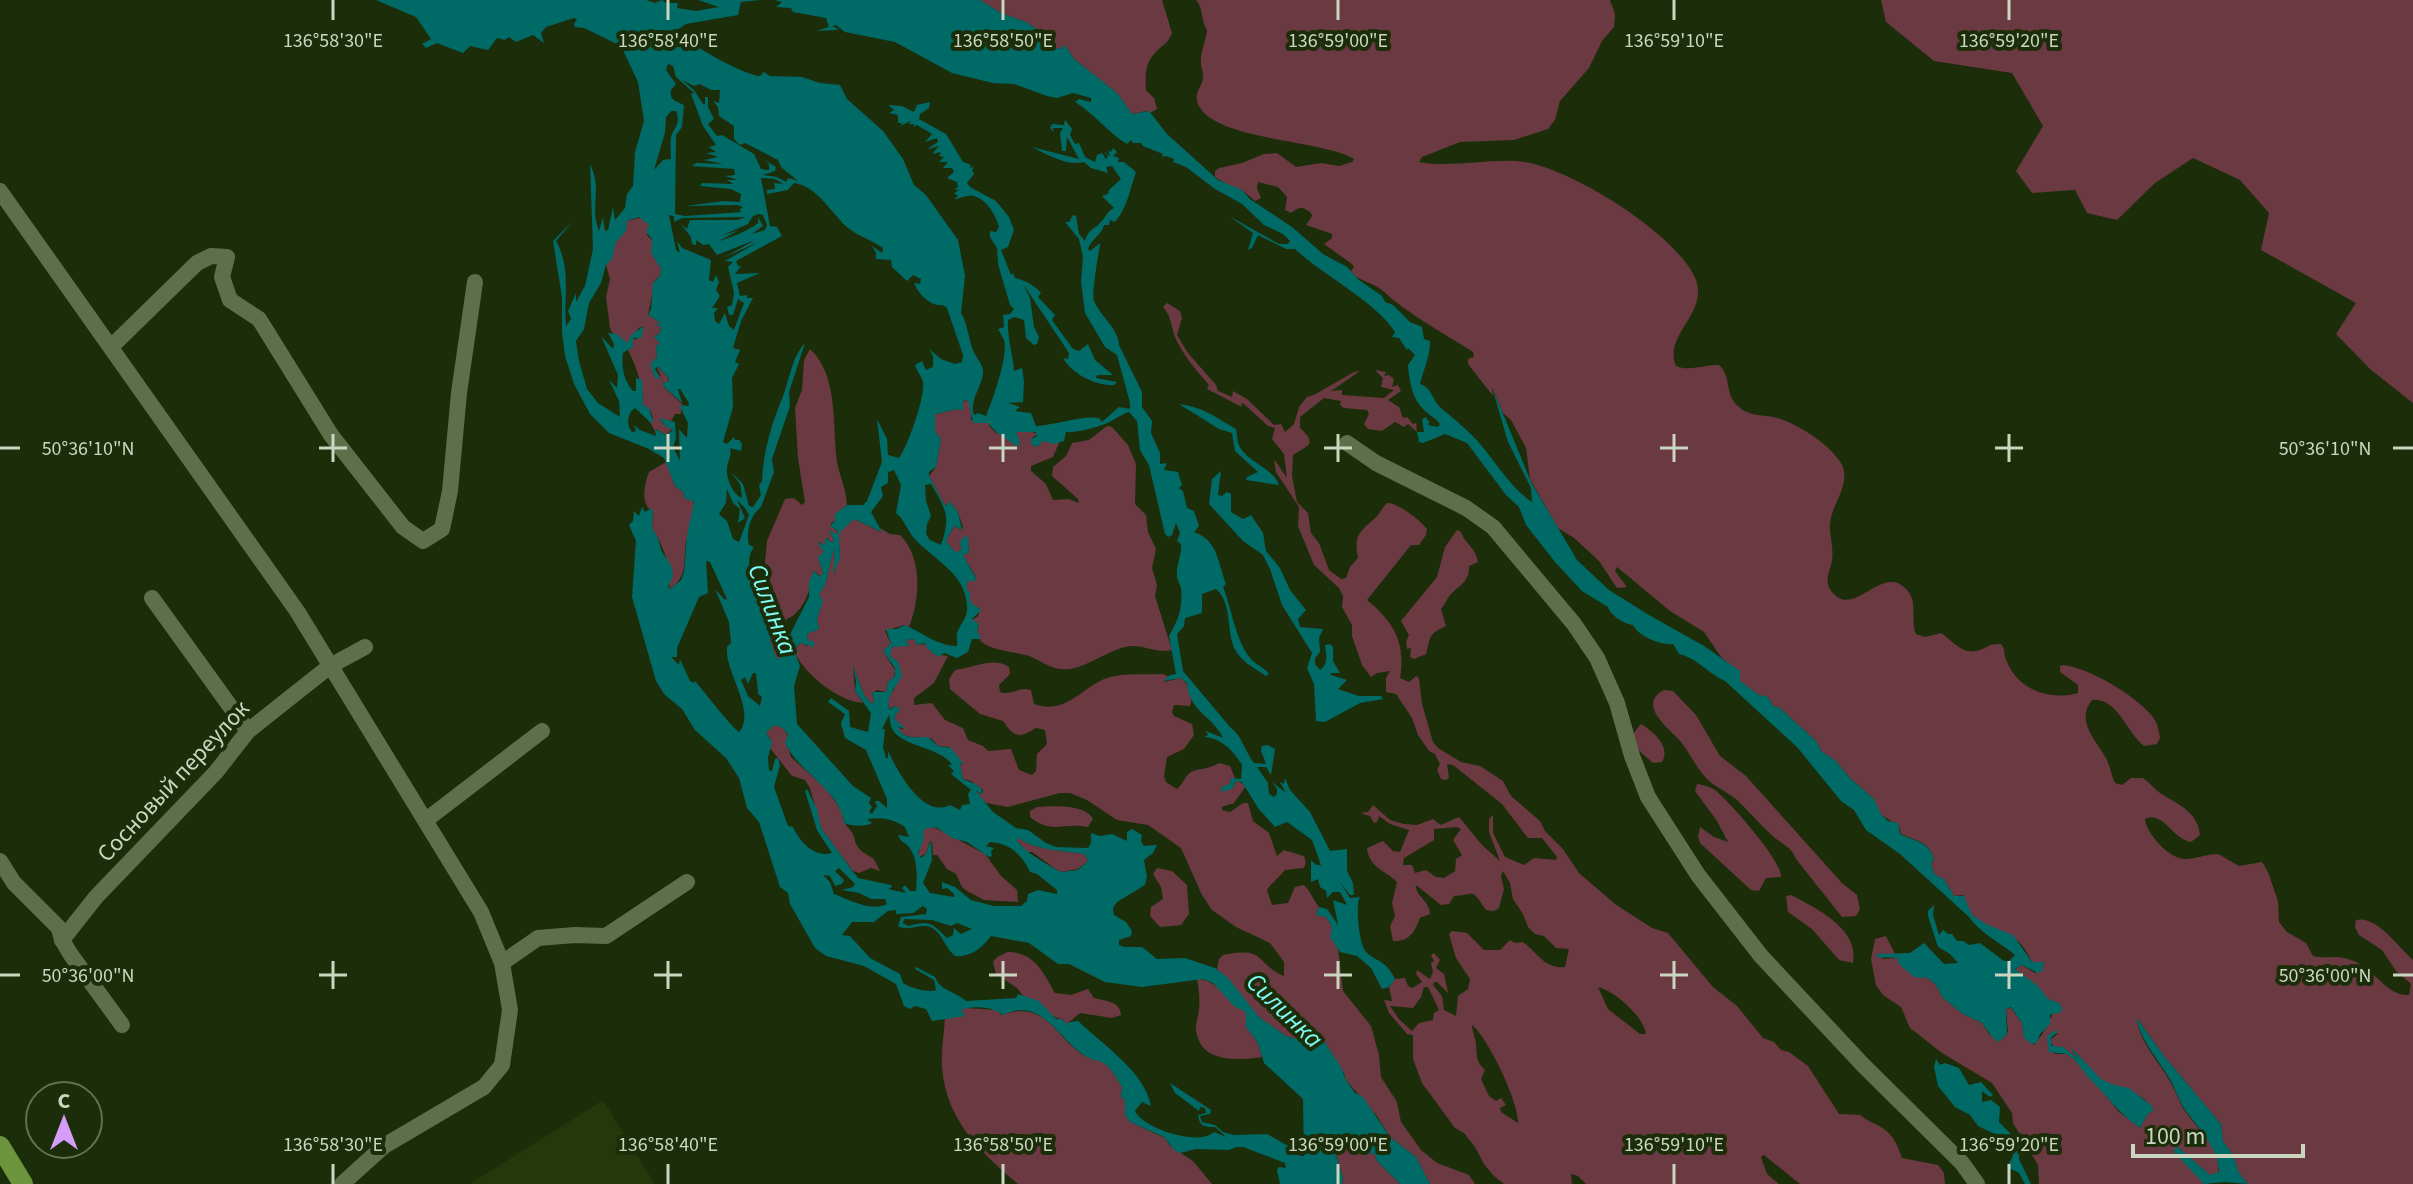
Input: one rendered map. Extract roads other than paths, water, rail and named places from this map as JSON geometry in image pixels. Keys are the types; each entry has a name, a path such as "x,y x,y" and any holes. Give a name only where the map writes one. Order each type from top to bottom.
{"main road":[{"path":"0,1146 23,1184"}],"street":[{"path":"0,191 297,611 481,912 502,963 510,1010 502,1065 484,1087 384,1146 342,1184"},
{"path":"111,347 197,263 211,256 227,257 222,277 230,300 259,319 331,435 403,527 423,541 442,529 450,491 459,393 475,282"},
{"path":"1347,443 1376,463 1466,508 1493,527 1574,624 1597,658 1617,703 1648,797 1698,875 1761,956 1863,1065 1962,1163 1977,1184"},
{"path":"152,598 248,731"},
{"name":"Сосновый переулок","path":"62,940 96,897 216,772 248,731 330,666 365,647"},
{"path":"426,820 542,731"},
{"path":"0,861 14,883 59,928 62,940 122,1025"},
{"path":"502,963 538,938 606,936 687,882"}],"water":[{"path":"376,0 646,0 655,3 662,0 678,3 677,8 696,11 719,7 698,0 760,0 741,2 738,15 686,24 677,30 703,50 753,75 760,76 764,72 770,76 802,77 840,85 847,99 883,131 903,159 914,185 926,195 958,240 965,276 961,313 983,370 973,404 974,415 986,416 1004,357 1004,340 998,329 1004,327 1003,315 1010,314 1014,309 1010,305 998,264 997,248 990,237 990,231 996,232 999,227 990,208 979,198 954,199 958,196 954,193 959,190 954,189 958,187 957,182 947,178 954,172 952,168 943,168 948,162 939,162 944,157 939,156 941,152 932,154 939,146 927,149 938,142 937,138 925,142 932,134 917,125 913,127 914,124 909,124 911,121 900,126 902,123 898,123 898,115 889,113 894,110 888,105 902,106 914,112 917,105 930,102 929,108 920,114 919,119 946,134 963,162 971,165 970,168 974,167 974,174 967,183 970,187 996,201 1009,217 1014,230 1008,247 1001,250 1011,275 1013,273 1015,278 1041,293 1038,297 1055,315 1052,320 1073,349 1079,351 1088,344 1095,360 1113,375 1097,375 1096,378 1117,382 1107,385 1092,381 1067,364 1063,358 1068,359 1069,353 1023,284 1030,298 1034,327 1039,337 1034,345 1026,338 1024,320 1014,317 1008,320 1014,371 1022,368 1024,381 1023,402 1008,403 1020,407 1015,411 1031,413 1036,426 1085,418 1099,418 1102,422 1119,407 1130,409 1130,403 1117,355 1105,347 1085,313 1081,282 1083,257 1079,239 1065,222 1076,216 1079,234 1085,241 1114,208 1102,196 1108,194 1121,179 1112,166 1106,167 1108,173 1091,168 1084,162 1071,163 1057,159 1032,147 1079,159 1067,137 1066,151 1062,151 1060,133 1063,128 1053,128 1054,132 1050,128 1052,124 1064,125 1065,120 1072,129 1070,135 1075,144 1079,143 1085,157 1095,162 1097,155 1102,153 1106,159 1108,156 1103,151 1110,156 1108,150 1111,152 1113,148 1117,152 1113,156 1119,158 1118,162 1124,162 1136,172 1119,216 1115,222 1110,220 1109,225 1104,225 1088,249 1090,251 1100,243 1094,301 1116,333 1142,392 1142,407 1152,421 1151,433 1160,453 1160,464 1167,463 1164,470 1178,472 1182,485 1179,488 1183,491 1187,508 1194,511 1199,526 1194,532 1213,546 1241,642 1250,658 1269,674 1266,676 1251,666 1236,651 1226,607 1216,589 1202,594 1202,613 1185,618 1184,626 1177,634 1183,671 1238,734 1254,763 1266,764 1262,746 1275,749 1271,775 1266,767 1257,767 1268,783 1269,794 1274,797 1277,794 1272,782 1286,793 1280,782 1284,784 1285,778 1290,790 1310,812 1330,851 1347,849 1347,871 1354,895 1350,895 1340,882 1350,898 1360,897 1359,925 1364,949 1386,966 1395,979 1389,987 1382,989 1371,968 1357,956 1340,952 1330,937 1332,927 1326,917 1316,915 1319,907 1327,909 1338,925 1333,900 1347,905 1340,892 1333,892 1327,898 1318,879 1311,882 1311,860 1321,865 1312,840 1287,822 1275,827 1258,808 1242,782 1236,781 1232,789 1220,792 1223,786 1230,784 1231,778 1241,779 1242,765 1226,746 1204,737 1208,735 1206,731 1223,738 1192,701 1187,683 1181,678 1163,681 1176,674 1169,636 1181,602 1177,576 1181,544 1177,541 1180,533 1176,523 1172,535 1168,537 1165,534 1149,465 1140,450 1137,421 1129,412 1101,426 1066,432 1064,441 1055,444 1043,441 1037,447 1031,444 1031,439 1037,436 1035,432 1016,432 1020,442 1018,447 988,423 973,423 968,400 963,401 963,410 935,414 935,432 941,439 936,467 929,472 929,476 944,504 947,506 949,501 958,512 962,530 954,526 946,541 958,552 962,548 959,543 965,536 968,537 969,553 964,557 976,578 975,581 968,581 966,588 970,593 970,602 981,610 972,619 979,624 977,630 981,639 972,639 968,652 957,658 944,653 938,657 925,643 917,645 914,639 906,640 909,646 892,647 890,656 898,662 902,675 890,696 890,710 895,706 900,709 894,718 906,729 898,727 903,734 928,737 938,746 951,748 963,763 960,765 963,779 978,786 983,794 976,791 993,812 1016,828 1028,830 1056,847 1088,848 1091,833 1100,836 1112,834 1127,841 1127,832 1132,829 1142,835 1144,846 1157,845 1144,860 1145,885 1117,902 1113,908 1114,915 1126,922 1132,931 1131,936 1119,940 1119,945 1142,947 1157,959 1185,958 1215,968 1228,978 1259,1017 1286,1036 1295,1039 1322,1038 1355,1093 1363,1097 1390,1137 1416,1157 1430,1184 1400,1184 1377,1161 1374,1153 1362,1155 1345,1141 1333,1145 1342,1184 1280,1184 1277,1170 1279,1167 1286,1168 1285,1163 1243,1147 1229,1150 1196,1149 1180,1153 1164,1137 1130,1122 1125,1115 1122,1087 1111,1070 1076,1049 1039,1015 1017,1011 1003,1015 989,1009 971,1008 961,1010 965,1016 932,1021 926,1009 904,1006 896,984 864,966 826,956 815,948 790,904 788,893 780,887 759,822 747,808 739,778 726,758 695,730 682,709 664,694 656,681 632,597 636,541 629,525 633,521 634,511 639,516 642,507 645,512 653,510 652,528 672,568 670,589 681,580 684,572 694,502 684,498 683,492 675,486 664,458 609,433 590,414 574,384 565,356 562,297 553,241 573,221 556,241 564,262 566,326 571,319 568,311 576,293 576,302 585,286 593,249 590,164 594,174 595,213 599,231 603,217 605,231 608,230 613,207 615,220 625,208 627,194 633,186 635,152 644,121 638,82 621,46 584,28 575,27 577,19 574,18 546,27 541,33 544,43 533,35 516,42 509,37 505,40 497,38 488,50 470,46 463,53 437,43 426,48 422,44 431,39 416,17","holes":["668,64 673,66 676,77 694,93 691,94 703,126 716,145 709,147 716,152 706,153 718,157 704,160 723,164 696,163 692,166 734,169 735,175 725,176 738,180 727,180 733,184 702,183 700,186 731,189 741,194 740,202 685,206 737,205 743,207 739,210 742,212 675,214 676,135 682,127 684,105 672,99 671,90 676,84 666,70","682,80 694,86 700,84 711,90 720,90 719,103 713,101 718,107 719,116 734,126 734,139 740,145 745,143 778,160 781,167 798,181 788,178 786,182 763,175 775,171 776,167 765,160 769,170 761,169 754,154 722,135 717,136 708,124 714,119 708,107 708,97 705,97 705,104","671,111 676,111 678,122 671,137 671,159 663,160 654,170 665,133 666,117","761,178 775,179 783,184 774,183 775,189 767,190 767,194 788,190 794,183 809,189 848,228 883,248 882,253 872,246 876,259 891,260 892,267 907,281 913,275 921,279 920,284 914,283 922,296 947,308 963,355 962,362 955,364 941,359 929,349 933,367 926,370 922,361 915,365 922,378 923,390 911,433 899,458 888,455 887,439 877,419 882,462 867,501 863,505 847,505 835,514 835,521 830,526 838,531 836,534 829,530 834,541 830,542 826,537 824,545 817,542 824,552 818,557 823,574 819,576 814,571 809,581 809,597 777,660 770,641 773,624 768,623 764,585 760,593 750,570 749,558 754,547 749,545 748,530 761,507 774,472 772,459 790,406 789,392 805,343 794,361 772,427 759,486 761,495 753,507 749,506 743,484 731,472 740,484 741,498 732,489 728,476 730,448 741,451 742,444 734,437 727,444 723,442 733,407 732,378 739,364 735,362 740,350 733,348 741,321 753,298 740,296 737,283 760,273 735,274 741,266 736,261 782,236 777,227 770,226","759,214 763,215 767,225 765,230 752,234 763,226 758,217 758,223 745,231 719,241 739,230 721,236 748,224 753,216","669,215 674,216 674,222 682,218 746,217 737,220 690,220 687,229 681,224 691,237 692,244 696,245 696,240 703,245 709,244 717,255 755,240 723,258 758,242 725,261 733,262 728,267 734,293 732,305 727,307 729,315 733,315 738,299 744,303 734,330 729,326 725,313 719,324 715,321 714,313 718,308 712,308 720,296 716,290 719,282 716,275 713,282 709,280 711,260 682,248 677,241 680,253 676,250","639,217 649,225 646,232 652,239 651,253 661,269 660,276 653,283 648,315 661,323 656,324 661,327 660,333 654,337 660,343 656,346 657,357 650,364 655,378 660,379 655,368 658,367 669,378 668,382 662,383 663,386 682,403 680,389 689,403 680,407 688,423 687,438 679,429 680,461 673,447 675,422 659,418 673,430 666,435 655,429 656,436 634,425 636,431 632,432 629,426 629,416 635,408 653,422 649,408 643,405 642,380 636,378 636,391 633,391 623,369 623,353 633,347 633,338 641,338 644,326 631,335 627,343 617,334 608,333 614,344 613,349 601,336 618,375 617,388 609,380 619,401 620,417 598,403 587,389 576,341 584,329 589,303 601,283 606,265 612,259 616,242 626,231 627,221","894,470 901,485 896,513 913,537 954,575 965,594 967,610 957,634 957,646 936,641 905,625 886,629 891,644 883,651 895,668 895,676 888,682 886,692 872,692 872,704 864,695 852,664 855,691 871,713 868,732 850,727 849,711 831,698 828,702 845,714 841,723 845,738 866,750 887,799 887,808 875,801 877,806 872,814 869,812 871,798 853,786 797,724 794,686 800,666 794,650 800,643 814,647 814,641 808,641 807,634 819,629 817,619 823,601 819,594 835,549 833,575 840,558 839,533 854,519 882,532 871,512 883,496 881,487 888,483 888,472","931,484 945,513 946,527 941,545 930,540 926,534 931,516 925,485","727,489 733,503 740,509 738,523 745,518 737,500 749,515 739,542 733,539 727,521 719,514 726,503","706,561 710,562 727,599 715,589 729,622 731,643 727,647 727,657 744,714 744,724 739,732 695,681 690,681 680,659 679,665 671,657 677,657 677,648 699,597 708,593","753,673 756,673 758,694 762,697 760,706 748,696 741,680 745,677 748,684","889,715 895,733 910,743 939,754 952,765 948,765 954,771 951,774 971,790 968,794 970,804 962,805 960,810 950,805 940,808 930,805 913,791 888,751 886,758 883,747 885,729 882,729","774,725 783,728 788,735 785,743 791,753 835,801 844,823 862,826 872,823 867,819 882,819 905,827 909,837 898,835 915,860 916,891 910,891 905,885 902,888 906,893 888,889 891,885 858,878 821,828 817,809 807,789 805,791 817,830 832,853 819,853 808,848 793,827 788,826 774,787 780,765 778,758 772,771 769,770 772,742 766,733","936,827 989,857 994,848 986,846 990,842 1004,845 1019,855 1030,872 1057,890 1057,894 1038,890 1028,894 1027,901 1021,906 994,906 971,900 955,887 942,882 942,889 947,888 954,897 930,893 923,883 932,860 931,840 926,854 921,858 918,853 924,829","1019,838 1041,848 1084,854 1088,861 1078,870 1060,872 1025,849 1017,840","839,868 855,884 842,890 871,899 885,899 887,904 867,906 834,894 830,882 823,875 830,876 835,886 844,880 835,871","923,906 927,909 926,914 901,917 898,926 931,927 955,956 976,951 991,936 1029,943 1058,964 1069,964 1105,982 1142,987 1203,979 1213,983 1234,1006 1246,1012 1246,1027 1258,1043 1264,1063 1303,1099 1304,1156 1267,1134 1234,1135 1223,1132 1215,1125 1202,1122 1200,1116 1210,1114 1211,1110 1170,1083 1175,1093 1199,1111 1200,1107 1205,1108 1206,1113 1198,1115 1201,1124 1215,1127 1226,1137 1214,1132 1206,1136 1184,1136 1148,1124 1135,1111 1142,1102 1151,1106 1132,1070 1078,1021 1065,1023 1062,1019 1056,1019 1039,1001 1018,994 1016,998 966,1001 940,985 935,977 916,967 934,980 936,990 920,990 903,983 900,974 870,958 850,936 842,935 852,922 874,922 888,911 913,913","904,919 932,920 951,926 957,923 972,929 961,934 954,928 953,935 947,938 934,926 922,923 908,926 903,923"]},
{"path":"775,0 980,0 1001,13 1026,22 1046,35 1056,48 1061,49 1065,45 1074,59 1117,93 1132,114 1149,111 1167,134 1218,180 1242,190 1323,254 1347,267 1410,322 1422,327 1424,339 1430,341 1420,384 1532,502 1531,488 1508,442 1492,387 1531,482 1577,560 1609,590 1740,671 1740,681 1759,695 1768,697 1773,706 1780,708 1817,742 1822,752 1835,760 1874,799 1888,821 1898,823 1900,834 1928,848 1934,859 1931,864 1935,875 1944,879 1954,896 1964,896 1972,915 2013,935 2032,962 2044,962 2042,971 2038,973 2022,965 2015,969 2062,1008 2061,1012 2050,1015 2050,1024 2040,1034 2037,1043 2032,1044 2024,1038 2022,1023 2011,1007 2006,1009 2007,1034 1999,1042 1982,1023 1963,1014 1943,998 1928,978 1914,977 1899,964 1897,958 1876,957 1877,954 1910,953 1924,943 1944,964 1958,963 1938,947 1928,916 1934,905 1933,915 1939,935 1943,930 1952,934 1957,941 1969,945 1980,943 2004,961 2015,955 1979,928 1900,854 1866,830 1854,810 1841,801 1797,747 1725,681 1679,654 1673,644 1645,636 1582,591 1526,525 1519,507 1506,495 1467,443 1445,434 1419,442 1417,432 1424,432 1422,419 1427,417 1427,421 1430,420 1428,425 1438,427 1440,424 1420,406 1414,395 1408,365 1415,355 1399,338 1392,337 1395,332 1363,300 1295,249 1286,249 1258,235 1248,250 1253,233 1229,216 1279,244 1290,241 1264,225 1242,204 1186,167 1173,162 1174,159 1162,157 1163,154 1141,143 1131,140 1127,144 1075,102 1079,99 1091,102 1091,98 1073,93 1057,98 1014,84 993,83 952,73 895,42 845,32 836,25 832,26 836,30 816,31 829,27 826,18 776,7 782,2"},
{"path":"1179,404 1202,410 1236,429 1242,450 1271,474 1279,485 1246,480 1258,472 1235,451 1232,433 1219,429"},
{"path":"1221,471 1218,495 1231,494 1231,512 1243,519 1251,515 1263,533 1266,551 1306,610 1298,619 1300,627 1323,629 1315,664 1320,670 1323,668 1325,645 1330,644 1333,647 1333,661 1340,673 1331,675 1347,680 1338,689 1359,696 1381,696 1383,699 1360,703 1325,722 1316,721 1314,684 1307,668 1312,653 1282,605 1263,555 1243,541 1209,504 1212,479"},
{"path":"2136,1017 2221,1124 2223,1141 2248,1184 2204,1184 2174,1152 2178,1147 2210,1175 2219,1172 2212,1147 2184,1108 2142,1035"},
{"path":"2059,1030 2051,1038 2052,1046 2063,1047 2078,1059 2071,1047 2101,1079 2129,1088 2152,1106 2153,1111 2140,1128 2120,1111 2071,1057 2049,1052 2047,1037"},
{"path":"1936,1059 1940,1065 1945,1063 1959,1068 1969,1085 1981,1082 1993,1095 1990,1097 1982,1091 1982,1102 1991,1100 2000,1107 1999,1122 2020,1143 2019,1159 2031,1184 2025,1184 2019,1173 2007,1167 2013,1156 2007,1140 1978,1126 1970,1115 1955,1107 1938,1086 1934,1067"}],"water label":[{"name":"Силинка","path":"773,609"},
{"name":"Силинка","path":"1285,1010"}]}
